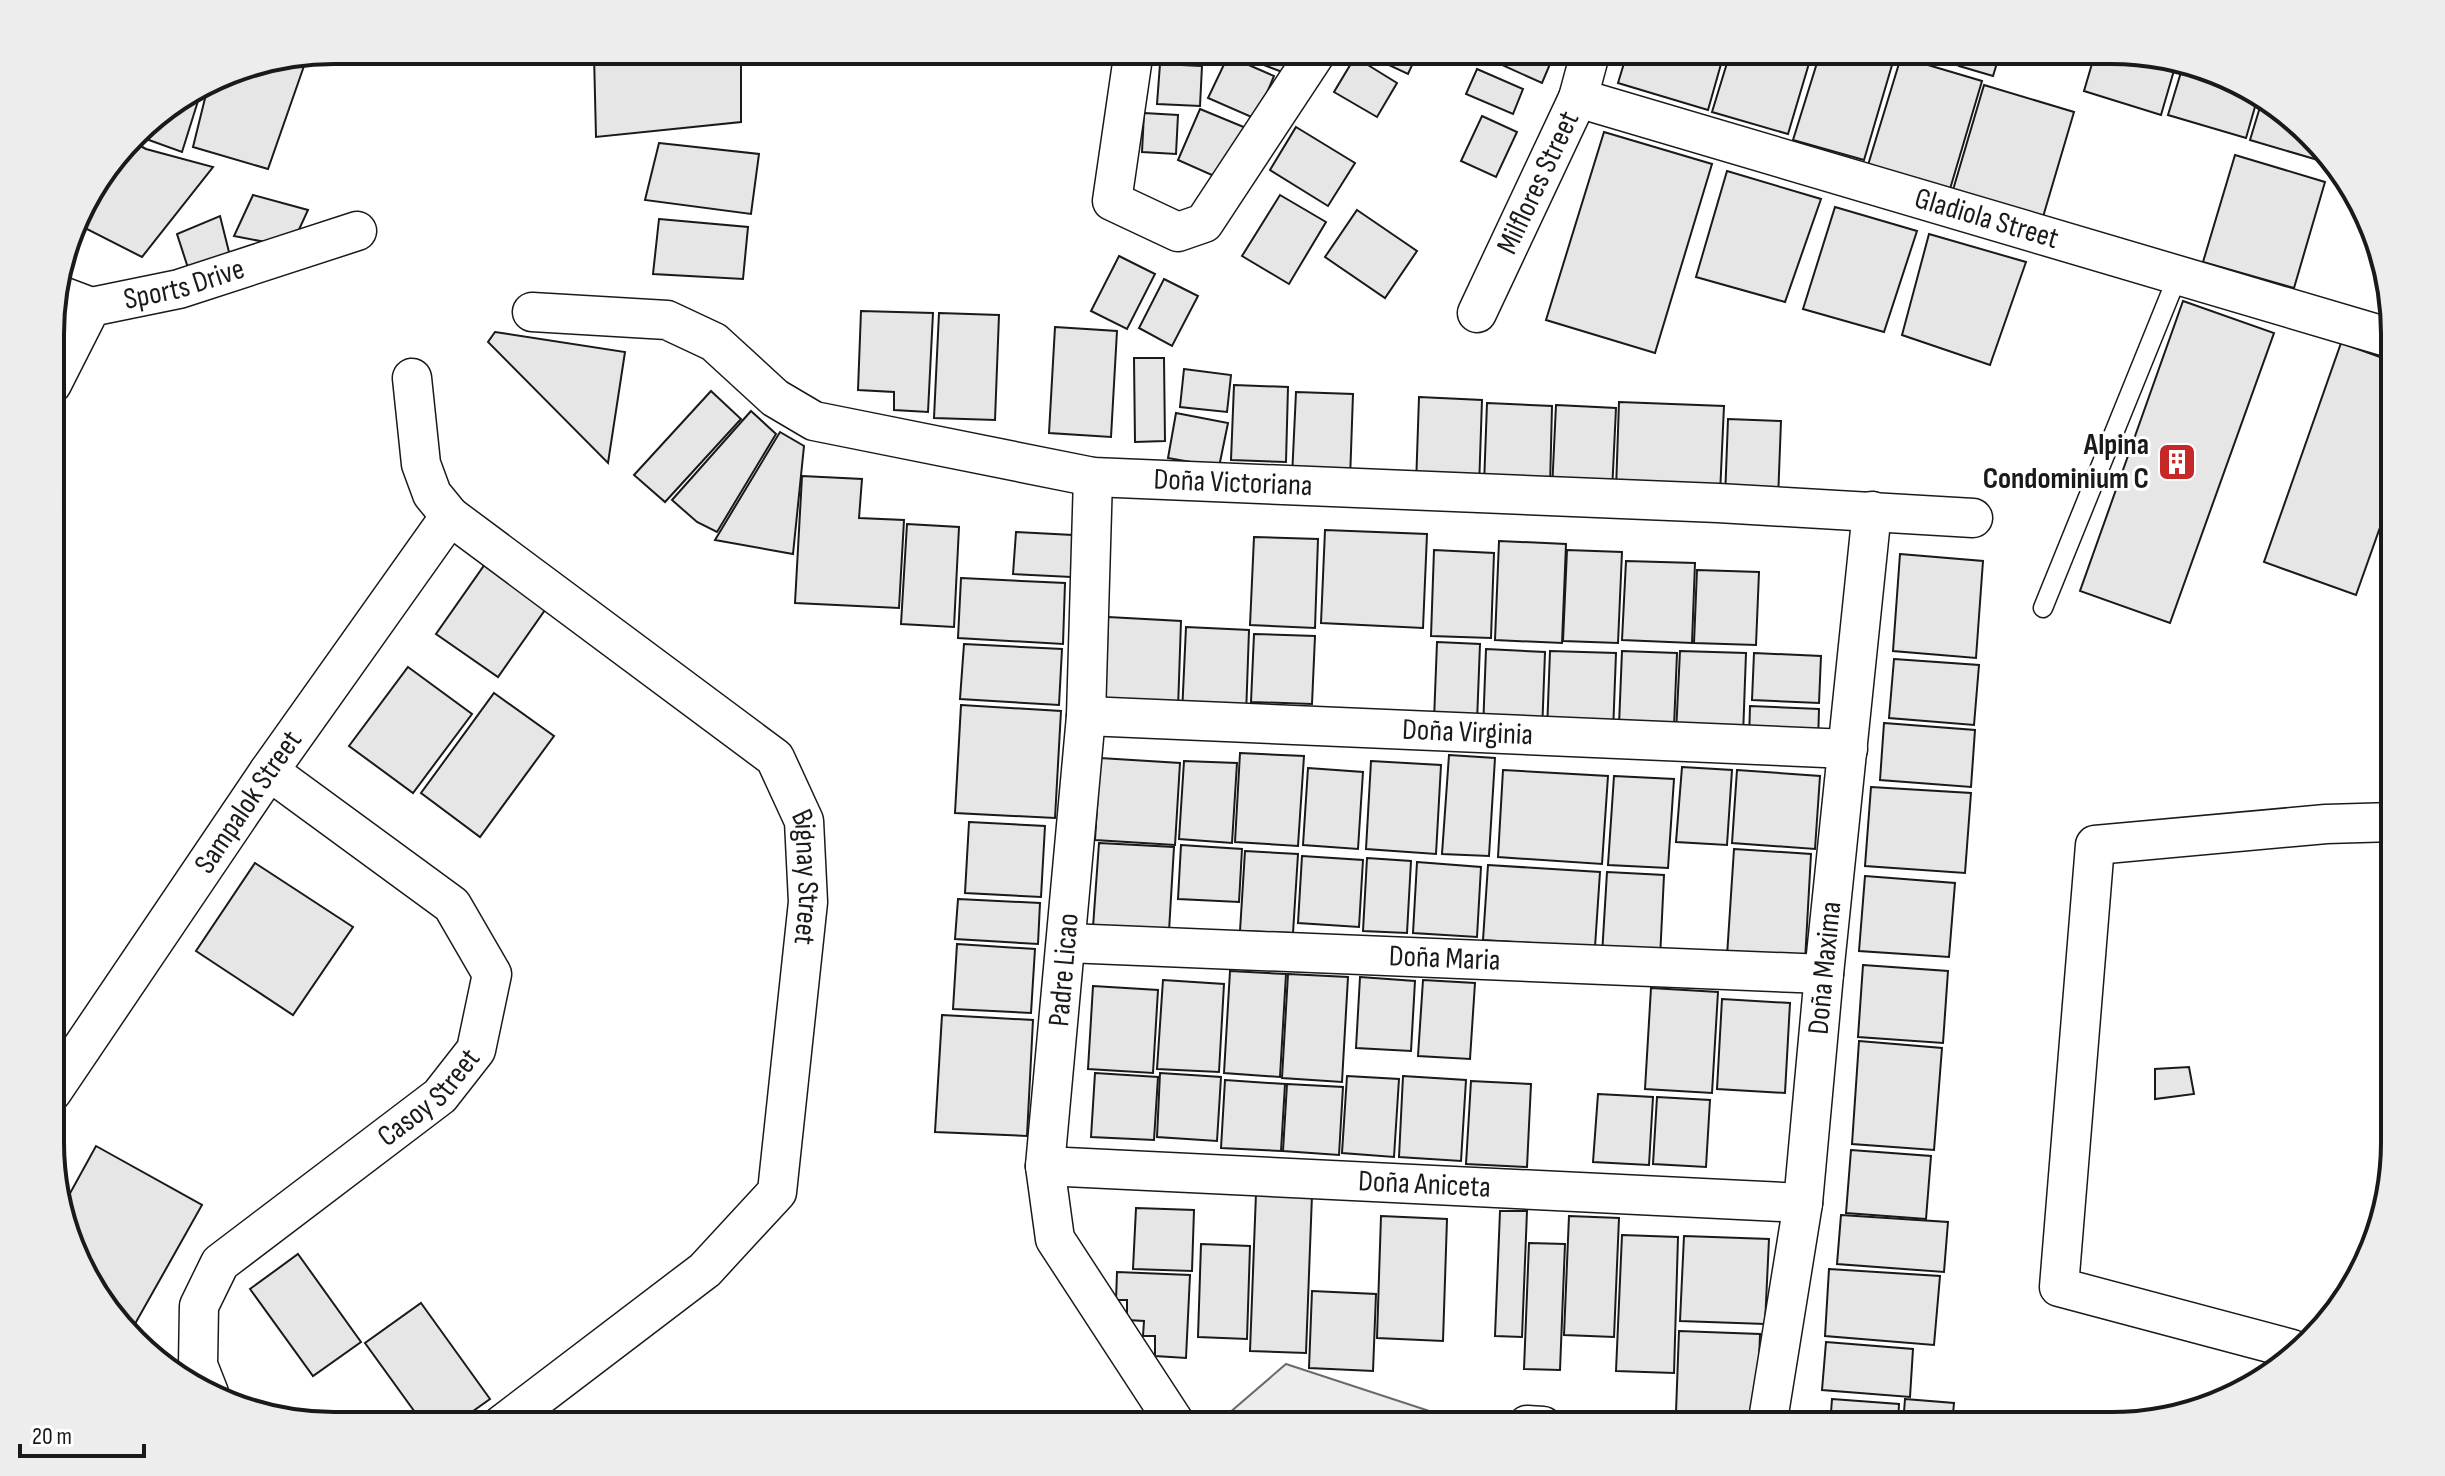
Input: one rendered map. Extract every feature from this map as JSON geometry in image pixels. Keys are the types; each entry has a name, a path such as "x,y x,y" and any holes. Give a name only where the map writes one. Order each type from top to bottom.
{"street":[{"path":"1132,65 1112,201 1178,232 1204,223 1308,64"},
{"name":"Milflores Street","path":"1477,313 1578,98 1587,64"},
{"name":"Gladiola Street","path":"1578,98 2380,335"},
{"name":"Sports Drive","path":"64,360 91,307 179,289 357,231"},
{"path":"66,298 91,307"},
{"name":"Doña Victoriana","path":"532,312 667,320 714,342 775,398 814,421 1093,477 1973,518"},
{"name":"Bignay Street","path":"412,378 421,464 432,494 450,516 775,758 804,821 808,889 777,1192 705,1270 519,1412"},
{"name":"Padre Licao","path":"1093,477 1086,716 1045,1166 1055,1239 1168,1412"},
{"name":"Doña Maxima","path":"1769,1411 1803,1203 1872,511"},
{"name":"Sampalok Street","path":"64,1074 269,771 450,516"},
{"name":"Doña Virginia","path":"1086,716 1848,749"},
{"name":"Casoy Street","path":"203,1378 198,1365 199,1306 220,1263 440,1096 476,1050 492,974 452,905 269,771"},
{"path":"2286,1347 2059,1287 2095,845 2326,824 2380,822"},
{"name":"Doña Maria","path":"1067,943 1824,974"},
{"name":"Doña Aniceta","path":"1045,1166 1803,1203"}],"lane":[{"path":"2043,608 2178,275"}],"shaded area":[{"path":"1286,1364 1430,1411 1231,1412"}],"building":[{"path":"1224,64 1248,64 1274,76 1256,119 1208,98"},
{"path":"1262,64 1294,64 1290,75"},
{"path":"1351,64 1367,64 1397,83 1377,117 1334,92"},
{"path":"1387,64 1412,64 1408,74"},
{"path":"1501,64 1550,64 1542,83"},
{"path":"1624,64 1721,64 1708,110 1618,83"},
{"path":"1727,64 1809,64 1788,134 1712,112"},
{"path":"1817,64 1892,64 1864,160 1793,140"},
{"path":"1899,64 1925,64 1982,81 1950,189 1868,165"},
{"path":"1960,64 1997,64 1993,76"},
{"path":"2092,64 2147,66 2174,71 2161,115 2084,91"},
{"path":"594,65 741,65 741,122 596,137"},
{"path":"1160,65 1202,66 1200,106 1157,104"},
{"path":"304,66 268,169 193,147 205,97 264,73"},
{"path":"1477,69 1523,89 1513,114 1466,94"},
{"path":"2181,73 2215,85 2255,106 2246,138 2168,115"},
{"path":"1984,85 2074,112 2040,227 1950,200"},
{"path":"198,101 182,152 147,139"},
{"path":"1200,109 1251,130 1223,180 1178,160"},
{"path":"2259,109 2289,131 2317,160 2250,140"},
{"path":"1144,113 1178,115 1176,154 1142,152"},
{"path":"1482,116 1517,132 1496,177 1461,161"},
{"path":"1296,127 1355,163 1328,206 1270,170"},
{"path":"1604,132 1712,164 1655,353 1546,320"},
{"path":"659,143 759,154 751,214 645,200"},
{"path":"140,146 213,167 142,257 86,228 120,169"},
{"path":"2235,155 2325,182 2294,288 2203,262"},
{"path":"1727,171 1821,199 1785,302 1696,277"},
{"path":"253,195 308,210 291,247 234,236"},
{"path":"1280,195 1326,222 1289,284 1242,256"},
{"path":"1835,207 1917,231 1884,332 1803,309"},
{"path":"1357,210 1417,251 1385,298 1325,257"},
{"path":"220,216 230,256 189,271 177,234"},
{"path":"659,219 748,227 743,279 653,274"},
{"path":"1929,234 2026,262 1990,365 1902,335"},
{"path":"1119,256 1155,274 1127,329 1091,311"},
{"path":"1164,279 1198,296 1172,346 1139,328"},
{"name":"Alpina Condominium C","path":"2183,301 2274,333 2170,623 2080,591"},
{"path":"861,311 933,313 928,412 894,410 894,392 858,390"},
{"path":"939,313 999,315 995,420 934,418"},
{"path":"1055,327 1117,331 1111,437 1049,433"},
{"path":"495,332 625,352 608,463 488,342"},
{"path":"2341,343 2380,357 2380,527 2356,595 2264,562"},
{"path":"1134,358 1164,358 1165,441 1135,442"},
{"path":"1184,369 1231,375 1227,412 1180,407"},
{"path":"1234,385 1288,387 1286,462 1231,460"},
{"path":"711,391 741,419 665,502 634,475"},
{"path":"1296,392 1353,394 1350,480 1292,477"},
{"path":"1419,397 1482,400 1479,488 1416,486"},
{"path":"1619,402 1724,406 1720,494 1616,490"},
{"path":"1487,403 1552,406 1550,487 1484,485"},
{"path":"1556,405 1616,408 1612,492 1552,490"},
{"path":"751,411 776,434 717,532 697,522 672,500"},
{"path":"1176,413 1228,423 1219,467 1168,458"},
{"path":"1728,419 1781,421 1778,500 1725,498"},
{"path":"780,432 804,446 793,554 715,540"},
{"path":"802,476 862,479 859,518 904,520 899,608 795,603"},
{"path":"907,524 959,527 954,627 901,624"},
{"path":"1325,530 1427,534 1423,628 1321,623"},
{"path":"1016,532 1073,535 1071,577 1013,574"},
{"path":"1254,537 1318,539 1315,628 1250,625"},
{"path":"1499,541 1566,544 1562,643 1495,640"},
{"path":"1434,550 1494,553 1491,638 1431,636"},
{"path":"1567,550 1622,552 1618,643 1563,641"},
{"path":"1900,554 1983,561 1976,658 1893,651"},
{"path":"490,557 552,600 498,677 436,634"},
{"path":"1626,561 1695,563 1692,643 1622,640"},
{"path":"1697,570 1759,572 1756,645 1694,643"},
{"path":"961,578 1065,583 1063,644 958,638"},
{"path":"1108,617 1181,621 1178,709 1105,706"},
{"path":"1186,627 1249,630 1246,716 1182,714"},
{"path":"1254,634 1315,636 1312,704 1251,702"},
{"path":"1437,642 1480,644 1477,722 1434,720"},
{"path":"964,644 1062,649 1059,705 960,699"},
{"path":"1486,649 1545,652 1542,733 1483,730"},
{"path":"1550,651 1616,653 1613,733 1547,731"},
{"path":"1622,651 1677,653 1674,727 1619,725"},
{"path":"1680,651 1746,653 1743,736 1676,733"},
{"path":"1754,653 1821,656 1819,703 1752,700"},
{"path":"1894,659 1979,665 1974,725 1889,718"},
{"path":"408,667 472,714 413,793 349,746"},
{"path":"494,693 554,736 480,837 421,793"},
{"path":"961,705 1061,711 1055,818 955,813"},
{"path":"1750,706 1819,709 1818,742 1749,740"},
{"path":"1884,723 1975,730 1971,787 1880,780"},
{"path":"1240,753 1304,756 1298,846 1235,842"},
{"path":"1449,755 1495,758 1489,856 1442,854"},
{"path":"1100,758 1180,763 1175,845 1095,840"},
{"path":"1184,761 1237,763 1232,843 1179,839"},
{"path":"1371,761 1441,765 1436,854 1366,849"},
{"path":"1682,767 1732,770 1727,845 1676,842"},
{"path":"1308,768 1363,772 1358,849 1303,845"},
{"path":"1503,770 1608,776 1602,864 1498,857"},
{"path":"1737,770 1820,776 1815,849 1732,843"},
{"path":"1614,776 1674,779 1668,868 1608,865"},
{"path":"1871,787 1971,793 1965,873 1865,866"},
{"path":"969,822 1045,826 1041,897 965,893"},
{"path":"1099,843 1174,847 1169,931 1093,927"},
{"path":"1181,845 1242,849 1239,902 1178,899"},
{"path":"1734,849 1811,854 1805,961 1727,956"},
{"path":"1245,851 1298,854 1293,933 1240,931"},
{"path":"1302,856 1363,860 1359,927 1298,923"},
{"path":"1367,858 1411,861 1407,933 1363,931"},
{"path":"1417,862 1481,867 1477,937 1413,933"},
{"path":"255,863 353,927 293,1015 196,951"},
{"path":"1488,865 1600,872 1595,947 1483,940"},
{"path":"1607,872 1664,875 1660,959 1602,955"},
{"path":"1865,876 1955,883 1949,957 1859,951"},
{"path":"958,899 1040,903 1038,944 955,939"},
{"path":"957,944 1035,949 1031,1013 953,1009"},
{"path":"1863,965 1948,971 1943,1043 1858,1037"},
{"path":"1230,971 1286,974 1280,1077 1224,1073"},
{"path":"1288,974 1348,977 1342,1082 1282,1078"},
{"path":"1360,977 1415,981 1411,1051 1356,1048"},
{"path":"1163,980 1224,984 1219,1072 1157,1069"},
{"path":"1423,980 1475,983 1470,1059 1418,1056"},
{"path":"1093,986 1158,990 1153,1073 1088,1069"},
{"path":"1651,988 1718,992 1712,1093 1645,1089"},
{"path":"1722,999 1790,1003 1785,1093 1717,1089"},
{"path":"942,1015 1033,1020 1027,1136 935,1132"},
{"path":"1859,1041 1942,1048 1934,1150 1852,1144"},
{"path":"2189,1067 2194,1094 2155,1099 2155,1069"},
{"path":"1095,1073 1158,1077 1154,1140 1091,1137"},
{"path":"1160,1073 1221,1077 1217,1141 1157,1137"},
{"path":"1347,1076 1399,1079 1394,1157 1342,1153"},
{"path":"1403,1076 1466,1080 1461,1161 1399,1157"},
{"path":"1225,1080 1285,1084 1281,1151 1221,1148"},
{"path":"1471,1081 1531,1084 1527,1167 1466,1164"},
{"path":"1287,1084 1343,1087 1339,1155 1283,1151"},
{"path":"1598,1094 1653,1097 1649,1165 1593,1162"},
{"path":"1657,1097 1710,1100 1706,1167 1653,1164"},
{"path":"96,1146 202,1205 135,1324 109,1292 92,1262 78,1229 69,1194"},
{"path":"1851,1150 1931,1156 1926,1219 1846,1213"},
{"path":"1256,1193 1312,1195 1306,1353 1250,1351"},
{"path":"1136,1208 1194,1210 1192,1271 1133,1269"},
{"path":"1500,1211 1527,1211 1522,1337 1495,1336"},
{"path":"1841,1215 1948,1222 1944,1272 1837,1264"},
{"path":"1381,1216 1447,1219 1443,1341 1377,1338"},
{"path":"1569,1216 1619,1218 1614,1337 1564,1335"},
{"path":"1622,1235 1678,1237 1674,1373 1616,1371"},
{"path":"1684,1236 1769,1239 1765,1324 1680,1321"},
{"path":"1529,1243 1565,1244 1560,1370 1524,1369"},
{"path":"1201,1244 1250,1246 1247,1339 1198,1337"},
{"path":"298,1254 361,1342 313,1376 250,1289"},
{"path":"1829,1269 1940,1276 1934,1345 1825,1336"},
{"path":"1117,1272 1190,1275 1186,1358 1155,1356 1155,1336 1143,1336 1144,1321 1127,1320 1127,1300 1116,1300"},
{"path":"1312,1291 1376,1294 1373,1371 1309,1368"},
{"path":"421,1303 490,1399 472,1412 415,1412 365,1343"},
{"path":"1679,1331 1760,1334 1757,1411 1676,1411"},
{"path":"1826,1342 1913,1349 1910,1397 1822,1390"},
{"path":"1832,1399 1899,1404 1899,1411 1831,1411"},
{"path":"1905,1399 1954,1403 1953,1411 1904,1411"}],"place":[{"name":"Alpina Condominium C","path":"2177,462"}]}
